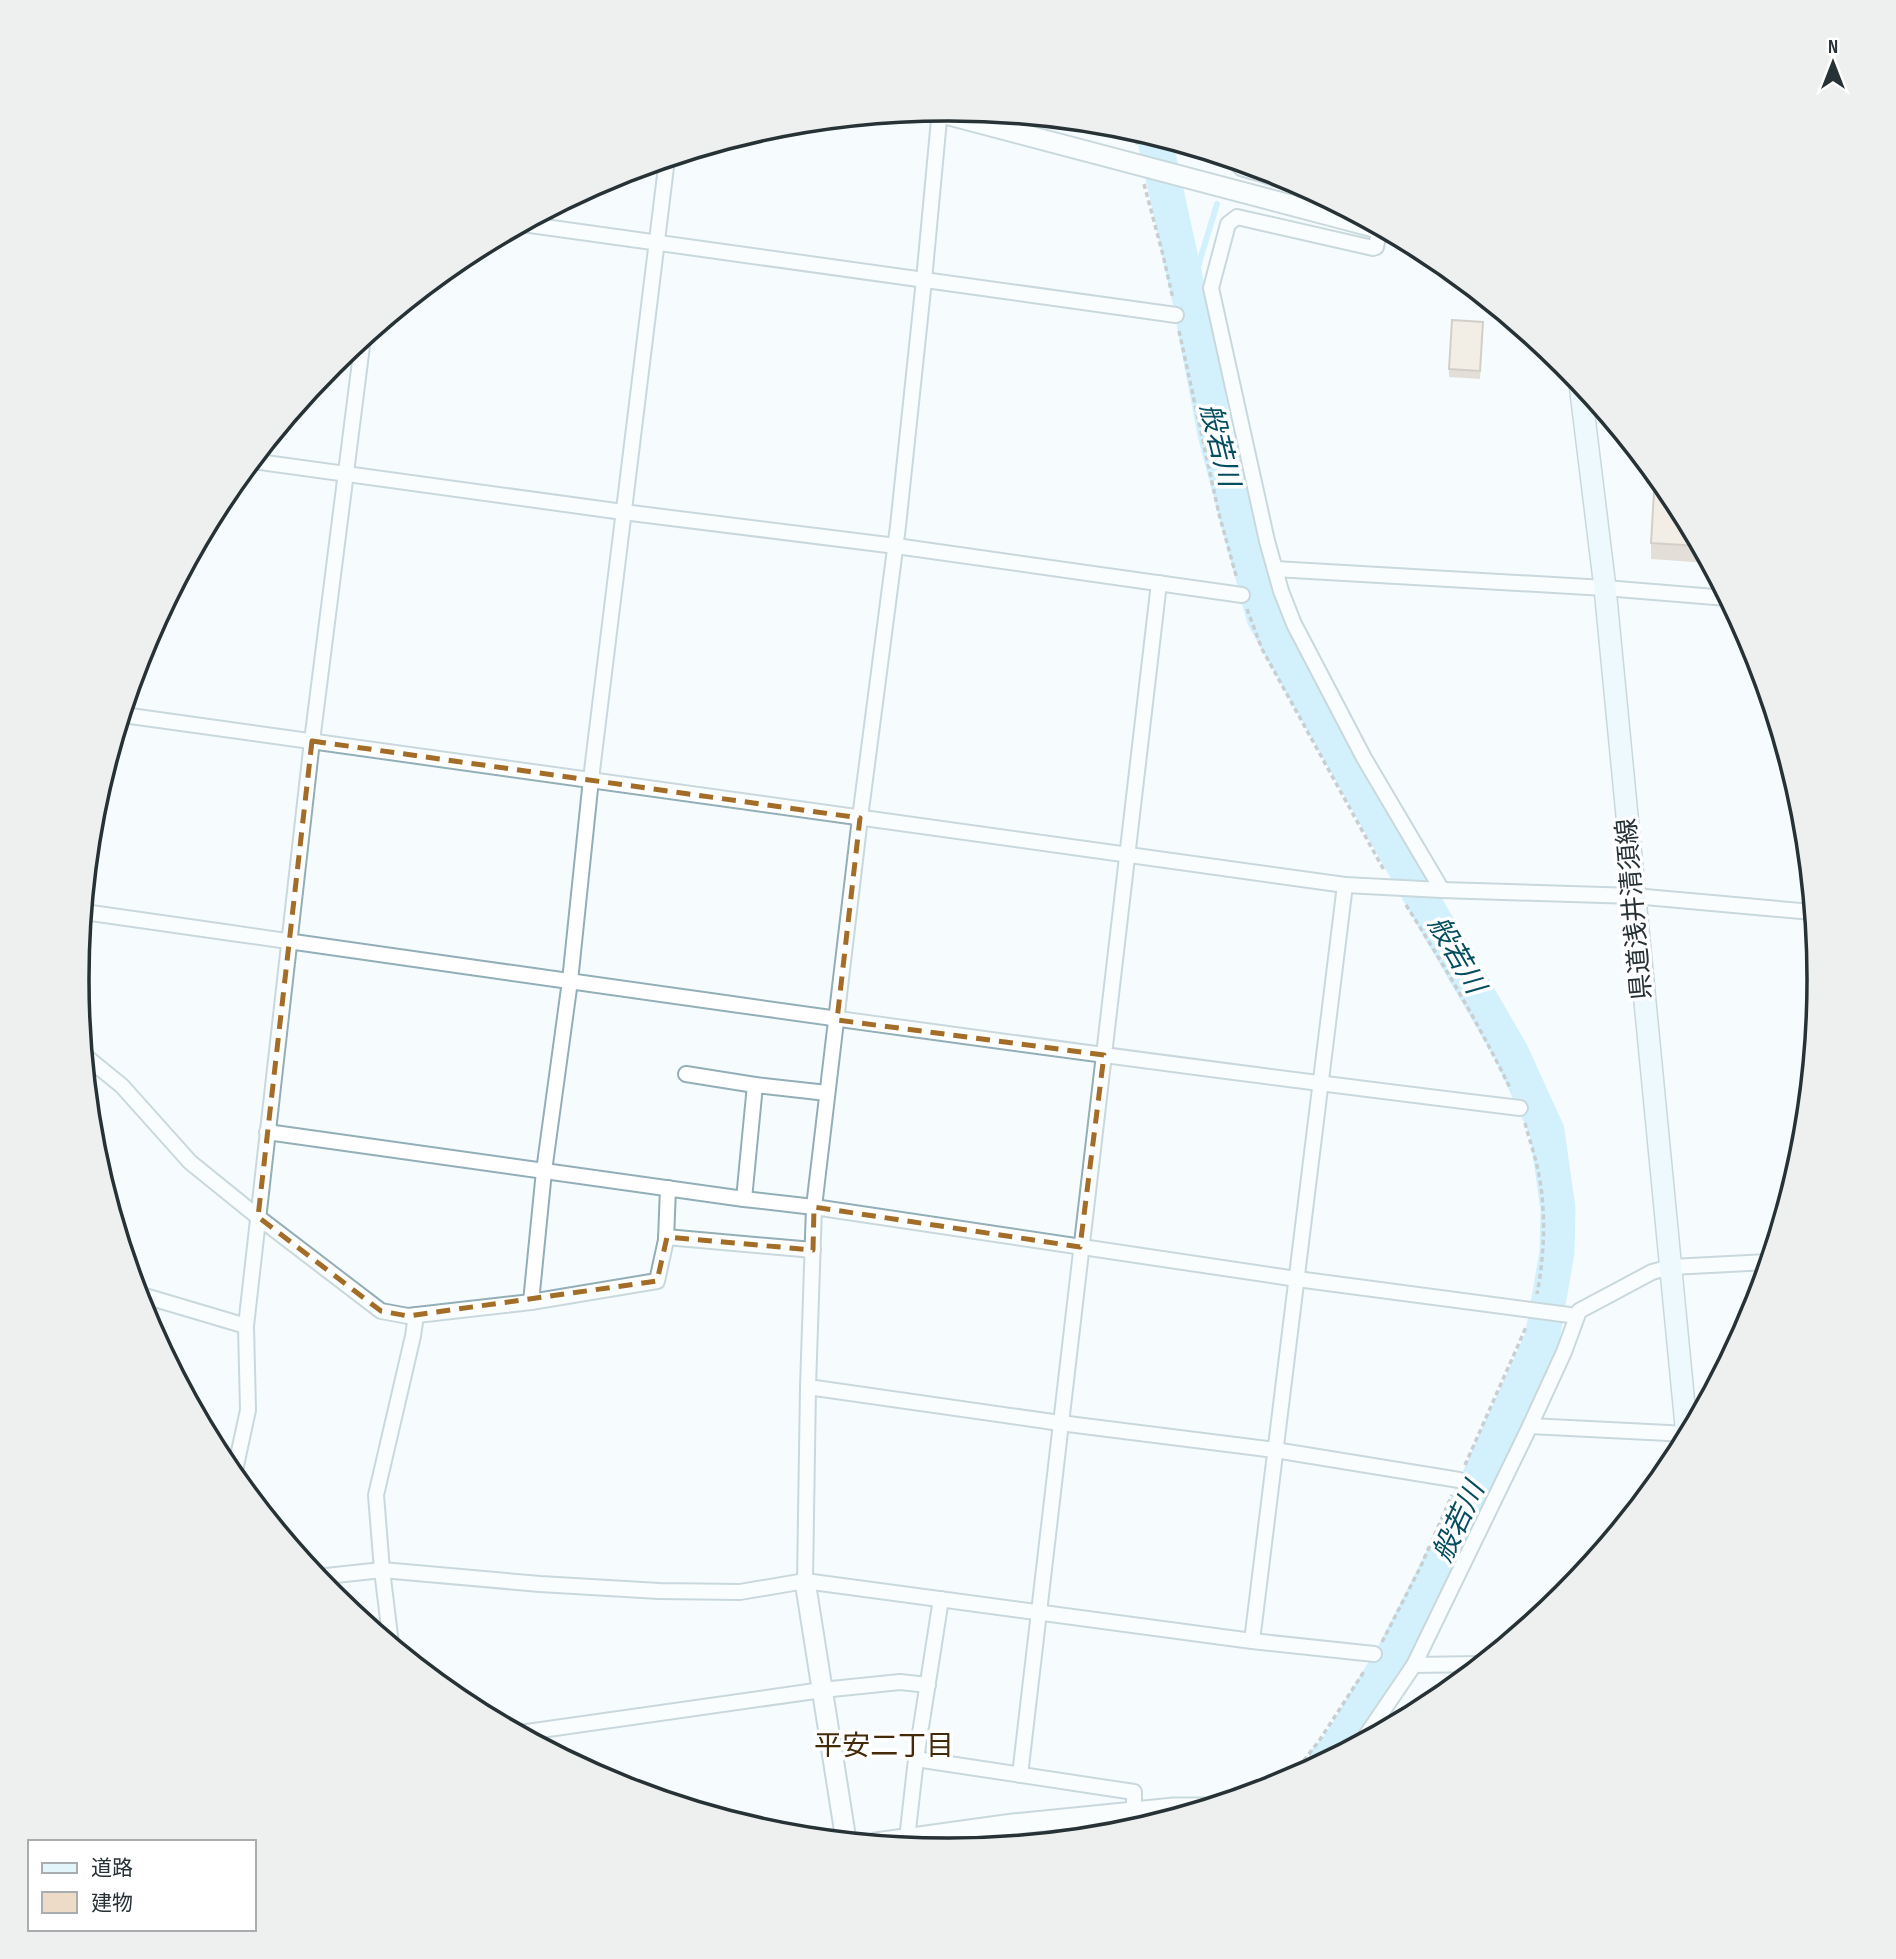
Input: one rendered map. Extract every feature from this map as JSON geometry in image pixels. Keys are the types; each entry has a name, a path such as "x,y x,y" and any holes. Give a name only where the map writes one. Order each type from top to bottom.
{"main road":[{"name":"県道浅井清須線","path":"1582,400 1605,589 1686,1419"}],"street":[{"path":"845,1832 805,1581 814,1207 860,818 896,547 925,280 936,121"},
{"path":"977,122 1350,221"},
{"path":"531,1302 544,1171 570,981 591,779 666,168"},
{"path":"1379,237 1377,247 1373,248 1237,217 1228,224 1211,288 1267,541 1281,591 1294,624 1364,758 1442,890"},
{"path":"537,226 1176,314"},
{"path":"236,1460 248,1410 246,1326 267,1132 312,741 361,353"},
{"path":"263,463 1242,595"},
{"path":"1275,569 1717,597"},
{"path":"1020,1775 1159,583"},
{"path":"131,716 1345,885 1634,896 1804,911"},
{"path":"1251,1641 1345,885"},
{"path":"92,913 837,1020 1520,1108"},
{"path":"94,1063 122,1086 190,1162 381,1311 408,1316 531,1302 657,1281 666,1237 668,1188"},
{"path":"687,1074 827,1093"},
{"path":"744,1199 755,1085"},
{"path":"267,1132 814,1207 1297,1279 1577,1316"},
{"path":"666,1237 813,1250"},
{"path":"1374,1725 1414,1665 1530,1426 1579,1311 1652,1272 1671,1267 1759,1262"},
{"path":"151,1298 246,1326"},
{"path":"389,1631 376,1495 416,1315"},
{"path":"808,1387 1275,1450 1459,1480"},
{"path":"1530,1426 1677,1433"},
{"path":"330,1576 382,1570 540,1584 740,1592 805,1581 1251,1641 1374,1654"},
{"path":"907,1837 916,1759 941,1599"},
{"path":"1414,1665 1467,1664"},
{"path":"535,1732 822,1690 900,1682 928,1685"},
{"path":"916,1759 1134,1792 1134,1812"},
{"path":"921,1837 1013,1824 1165,1810"}],"path":[{"path":"1139,142 1219,514 1242,595 1262,649 1395,888 1448,972 1485,1038 1520,1108 1540,1181 1543,1209 1543,1242 1534,1310 1420,1568 1388,1633 1303,1761"}],"highlighted area":[{"path":"312,741 860,818 837,1020 1104,1055 1080,1247 814,1207 813,1250 667,1237 657,1281 408,1316 381,1311 258,1217"}],"building":[{"path":"1452,320 1483,322 1480,371 1449,369"},
{"path":"1654,491 1689,545 1651,543"}],"waterway":[{"name":"般若川","path":"1156,147 1189,296 1215,434 1264,618 1511,1052 1547,1131 1558,1209 1557,1252 1542,1339 1453,1538 1396,1650 1341,1743"},
{"path":"1189,296 1217,204"}],"district":[{"name":"平安二丁目","path":"884,1746"}]}
